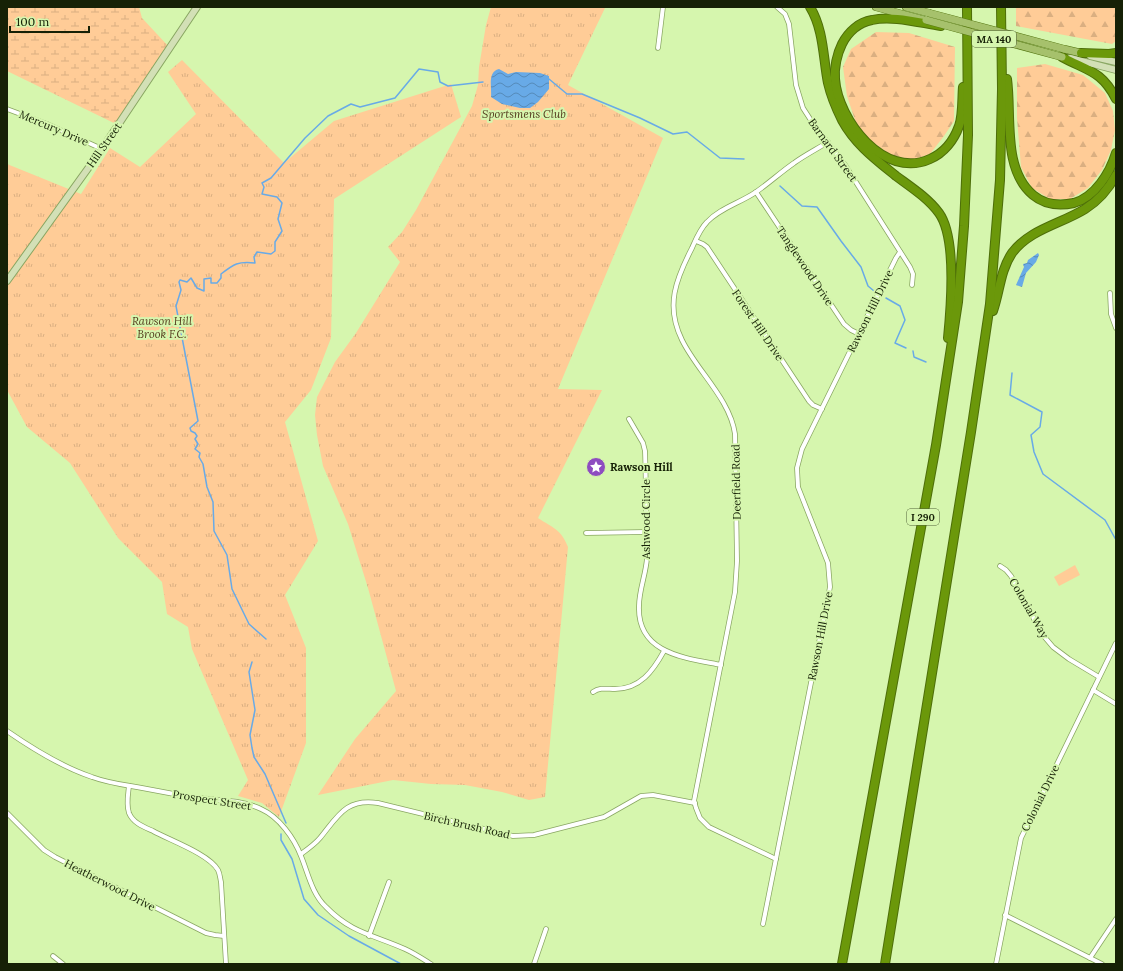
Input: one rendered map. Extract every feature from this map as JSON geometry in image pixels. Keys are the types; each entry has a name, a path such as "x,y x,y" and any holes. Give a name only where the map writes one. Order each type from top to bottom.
{"highway":[{"path":"810,7 820,29 828,83 832,98 842,121 864,150 881,165 931,203 940,214 945,225 950,246 951,284 946,361 947,379"},
{"path":"885,964 988,325 995,258 1000,180 1002,46 1001,7"},
{"name":"I 290","path":"842,964 936,445 958,302 964,226 968,135 968,43 966,9"},
{"path":"949,27 925,22 888,18 872,19 864,22 854,29 845,38 837,58 835,81 839,96 848,116 866,141 876,151 887,158 903,163 918,164 936,156 946,147 960,125 968,43"},
{"path":"1002,46 1008,82 1011,150 1018,175 1029,191 1040,200 1049,204 1061,205 1079,201 1087,196 1100,183 1110,168 1116,153"},
{"path":"1063,53 1102,78 1116,99"},
{"path":"1081,53 1116,53"},
{"path":"988,325 997,298 1002,274 1015,249 1033,234 1090,206 1105,192 1116,176"}],"main road":[{"path":"876,7 925,22"},
{"name":"MA 140","path":"906,7 1063,53"},
{"name":"MA 140","path":"949,27 1063,53 1081,53"}],"street":[{"name":"Hill Street","path":"7,281 102,149 197,7"},
{"path":"658,48 663,7"},
{"name":"Barnard Street","path":"777,7 785,14 789,24 796,85 801,103 808,116 845,165 912,271 912,285"},
{"name":"MA 140","path":"1063,53 1116,70"},
{"name":"MA 140","path":"1081,53 1116,62"},
{"name":"Mercury Drive","path":"7,109 47,124 102,149"},
{"name":"Deerfield Road","path":"694,803 701,761 734,602 737,573 735,434 732,420 724,404 684,344 677,327 673,308 675,288 682,269 705,224 714,216 756,192 795,162 828,142"},
{"name":"Tanglewood Drive","path":"756,192 842,321 848,328 859,334"},
{"name":"Forest Hill Drive","path":"696,240 707,248 809,401 813,405 822,409"},
{"name":"Rawson Hill Drive","path":"763,924 830,586 828,563 802,499 797,481 797,468 800,455 900,252"},
{"path":"1110,293 1111,314 1116,328"},
{"name":"Ashwood Circle","path":"629,419 643,443 645,451 647,558 639,605 641,626 646,636 664,651 721,665"},
{"path":"586,533 646,532"},
{"name":"Colonial Way","path":"1000,566 1011,576 1042,634 1053,647 1069,659 1099,677"},
{"name":"Colonial Drive","path":"996,964 1021,838 1116,643"},
{"path":"593,692 600,689 617,689 626,687 640,681 654,668 664,651"},
{"path":"1093,690 1116,704"},
{"name":"Prospect Street","path":"7,731 33,748 77,771 109,782 260,808 270,814 289,834 301,854 310,881 324,906 344,924 369,936 406,949 431,964"},
{"path":"129,786 128,808 134,820 143,827 200,854 213,863 218,870 221,882 226,964"},
{"name":"Birch Brush Road","path":"301,854 316,842 336,817 354,804 362,802 378,803 513,836 523,837 534,836 604,817 634,799 646,795 694,803"},
{"path":"694,803 701,819 709,827 776,859"},
{"name":"Heatherwood Drive","path":"7,813 44,850 56,857 208,933 224,936"},
{"path":"369,936 389,882"},
{"path":"1005,915 1102,964"},
{"path":"1090,958 1116,919"},
{"path":"534,964 546,929"},
{"path":"52,956 63,964"}],"green space":[{"path":"7,7 139,7 142,18 170,48 118,125 7,71"},
{"name":"Sportsmens Club","path":"491,7 605,8 568,85 663,138 558,389 602,390 538,518 559,533 568,547 545,797 529,800 502,792 465,785 431,784 393,780 318,795 355,739 396,691 368,588 348,524 323,466 315,415 317,397 335,362 356,333 400,262 388,247 402,232 416,210 472,106 478,85 479,67 486,25"},
{"path":"1016,7 1116,7 1116,41 1112,44 1016,26"},
{"path":"876,32 909,33 955,47 954,121 930,154 913,160 890,155 870,140 856,123 847,96 843,67 851,49"},
{"name":"Rawson Hill Brook F.C.","path":"182,60 284,163 334,121 451,84 461,117 334,199 331,338 311,390 285,422 318,541 285,595 306,648 306,743 279,817 262,803 238,796 248,780 192,649 188,627 167,614 162,582 118,538 70,463 27,427 7,390 7,164 81,194 110,148 140,167 196,114 168,72"},
{"path":"1045,64 1083,75 1105,93 1113,111 1115,130 1111,150 1102,170 1088,188 1070,199 1050,199 1032,188 1021,167 1017,118 1017,68"},
{"path":"1075,565 1080,575 1059,586 1054,577"}],"water":[{"path":"499,69 508,74 516,72 540,73 549,76 549,89 538,102 530,108 520,108 502,104 491,97 491,77 495,71"},
{"path":"1038,253 1039,255 1036,262 1026,273 1022,287 1016,285 1024,267 1023,264 1027,263 1028,260"}],"waterway":[{"path":"266,639 249,624 232,589 227,555 214,531 213,502 207,487 203,464 199,457 200,453 195,449 198,444 195,439 197,436 191,431 190,428 198,421 176,306 181,290 179,282 180,280 187,282 191,278 197,288 204,291 204,279 211,278 211,283 217,283 221,278 221,274 233,266 244,262 255,263 254,257 257,252 271,254 275,251 275,242 282,231 278,219 282,203 277,197 262,194 264,187 262,183 271,178 305,138 328,116 351,104 360,107 395,98 419,69 438,72 440,82 448,86 483,82"},
{"path":"549,79 567,94 582,94 640,118 673,134 687,132 720,158 744,159"},
{"path":"780,186 802,206 817,207 861,267 868,286 874,291"},
{"path":"886,298 900,306 905,320 895,343 906,348"},
{"path":"913,351 914,357 926,362"},
{"path":"1012,373 1010,395 1042,412 1040,427 1031,435 1034,452 1043,474 1105,520 1116,540"},
{"path":"252,662 249,672 255,710 250,735 252,748 254,757 265,774 286,823"},
{"path":"281,834 281,840 292,859 304,899 318,915 349,936 401,964"}],"place":[{"name":"Rawson Hill","path":"596,467"}]}
